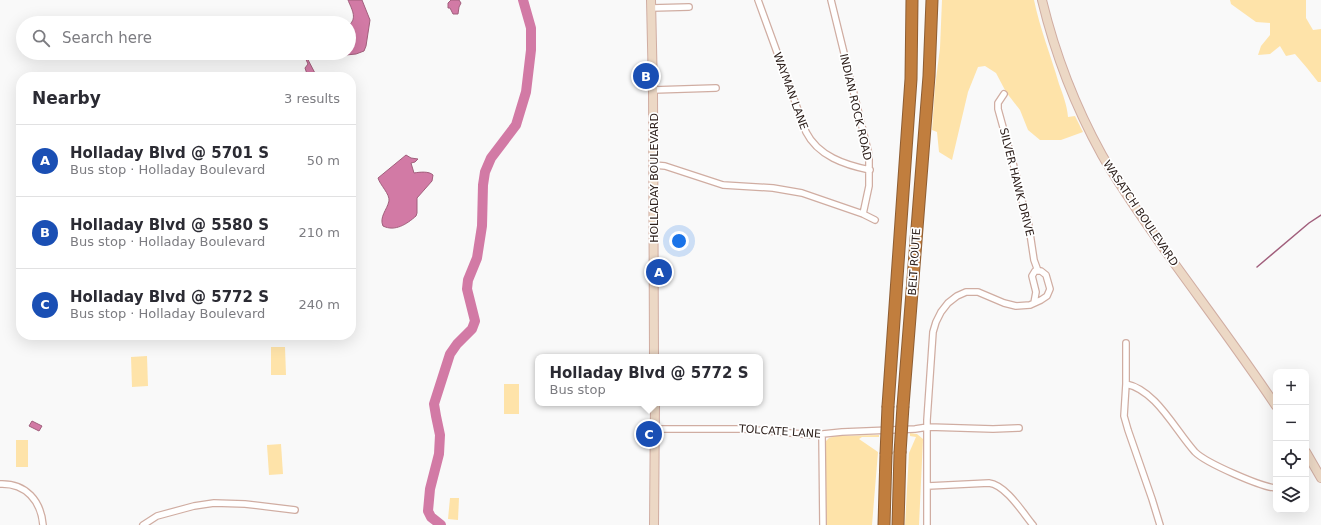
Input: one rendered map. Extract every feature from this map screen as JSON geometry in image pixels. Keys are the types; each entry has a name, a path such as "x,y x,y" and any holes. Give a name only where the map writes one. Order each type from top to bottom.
{"highway":[{"name":"BELT ROUTE","path":"884,525 888,406 911,79 912,0"},
{"name":"BELT ROUTE","path":"898,525 903,406 928,76 932,0"}],"street":[{"name":"WAYMAN LANE","path":"758,0 806,132 811,141 830,157 870,170"},
{"name":"INDIAN ROCK ROAD","path":"831,0 869,155 869,186 863,214"},
{"name":"WASATCH BOULEVARD","path":"1042,0 1052,39 1066,78 1102,154 1142,217 1252,370 1275,405"},
{"path":"651,4 689,7"},
{"name":"HOLLADAY BOULEVARD","path":"651,4 654,165 654,354"},
{"path":"653,90 716,88"},
{"name":"SILVER HAWK DRIVE","path":"928,427 927,420 933,332 936,322 944,307 957,296 970,292 982,294 1012,305 1025,306 1045,298 1050,291 1045,273 1038,270 1034,260 1028,220 998,109 998,103 1004,94"},
{"path":"654,165 670,168 724,185 773,188 802,193 863,214 875,220"},
{"name":"SILVER HAWK DRIVE","path":"1034,303 1036,292 1032,276 1034,272 1038,270"},
{"path":"1126,343 1125,421 1160,525"},
{"path":"1126,384 1139,388 1151,398 1184,439 1201,457 1220,467 1258,483 1273,487"},
{"path":"654,525 655,406"},
{"path":"927,525 928,427"},
{"name":"TOLCATE LANE","path":"655,429 744,428 804,435 822,435 842,432 915,429 928,427 993,429 1019,428"},
{"path":"822,435 823,525"},
{"path":"1309,457 1321,478"},
{"path":"0,484 16,486 30,494 39,507 43,525"},
{"path":"928,486 994,484 1001,487 1007,493 1033,525"},
{"path":"143,525 157,516 194,506 214,503 295,510"}],"shaded area":[{"path":"348,0 362,0 370,20 364,51 356,54 356,16 353,16"},
{"path":"451,0 459,0 461,3 458,14 453,14 450,8 448,8 448,3"},
{"path":"942,0 1034,0 1042,32 1065,100 1068,117 1075,116 1083,132 1061,140 1040,140 1028,130 1020,110 1006,92 996,73 985,66 978,67 968,92 952,160 939,152 937,132 932,130 940,48"},
{"path":"1230,0 1306,0 1306,18 1313,30 1321,29 1321,82 1318,82 1295,54 1286,56 1280,46 1270,54 1258,55 1261,46 1270,35 1270,23 1256,22 1231,4"},
{"path":"306,60 308,60 314,72 306,72 305,68 308,64"},
{"path":"406,155 411,158 418,159 411,163 414,173 429,173 433,175 432,181 417,198 416,216 401,226 396,228 387,228 383,226 382,220 389,198 378,178"},
{"path":"271,347 285,347 286,375 271,375"},
{"path":"147,356 148,386 132,387 131,357"},
{"path":"504,384 519,384 519,414 504,414"},
{"path":"32,421 42,426 39,431 29,426"},
{"path":"910,433 917,434 923,439 919,525 905,525 909,453 916,437 910,436"},
{"path":"879,435 879,437 862,437 859,439 878,452 872,525 825,525 824,476 826,441 829,438 836,436"},
{"path":"16,440 28,440 28,467 16,467"},
{"path":"281,444 283,474 269,475 267,445"},
{"path":"450,498 459,498 458,520 448,519"}],"waterway":[{"path":"441,525 431,517 428,511 430,489 439,454 440,435 434,404 450,354 457,344 472,329 475,321 467,289 468,280 477,258 482,226 483,185 485,172 491,158 516,125 526,92 531,50 531,28 523,0"},
{"path":"1257,267 1309,223 1321,215"}],"place":[{"name":"Holladay Blvd @ 5580 S","path":"646,76"},
{"name":"Holladay Blvd @ 5701 S","path":"659,272"},
{"name":"Holladay Blvd @ 5772 S","path":"649,434"}]}
